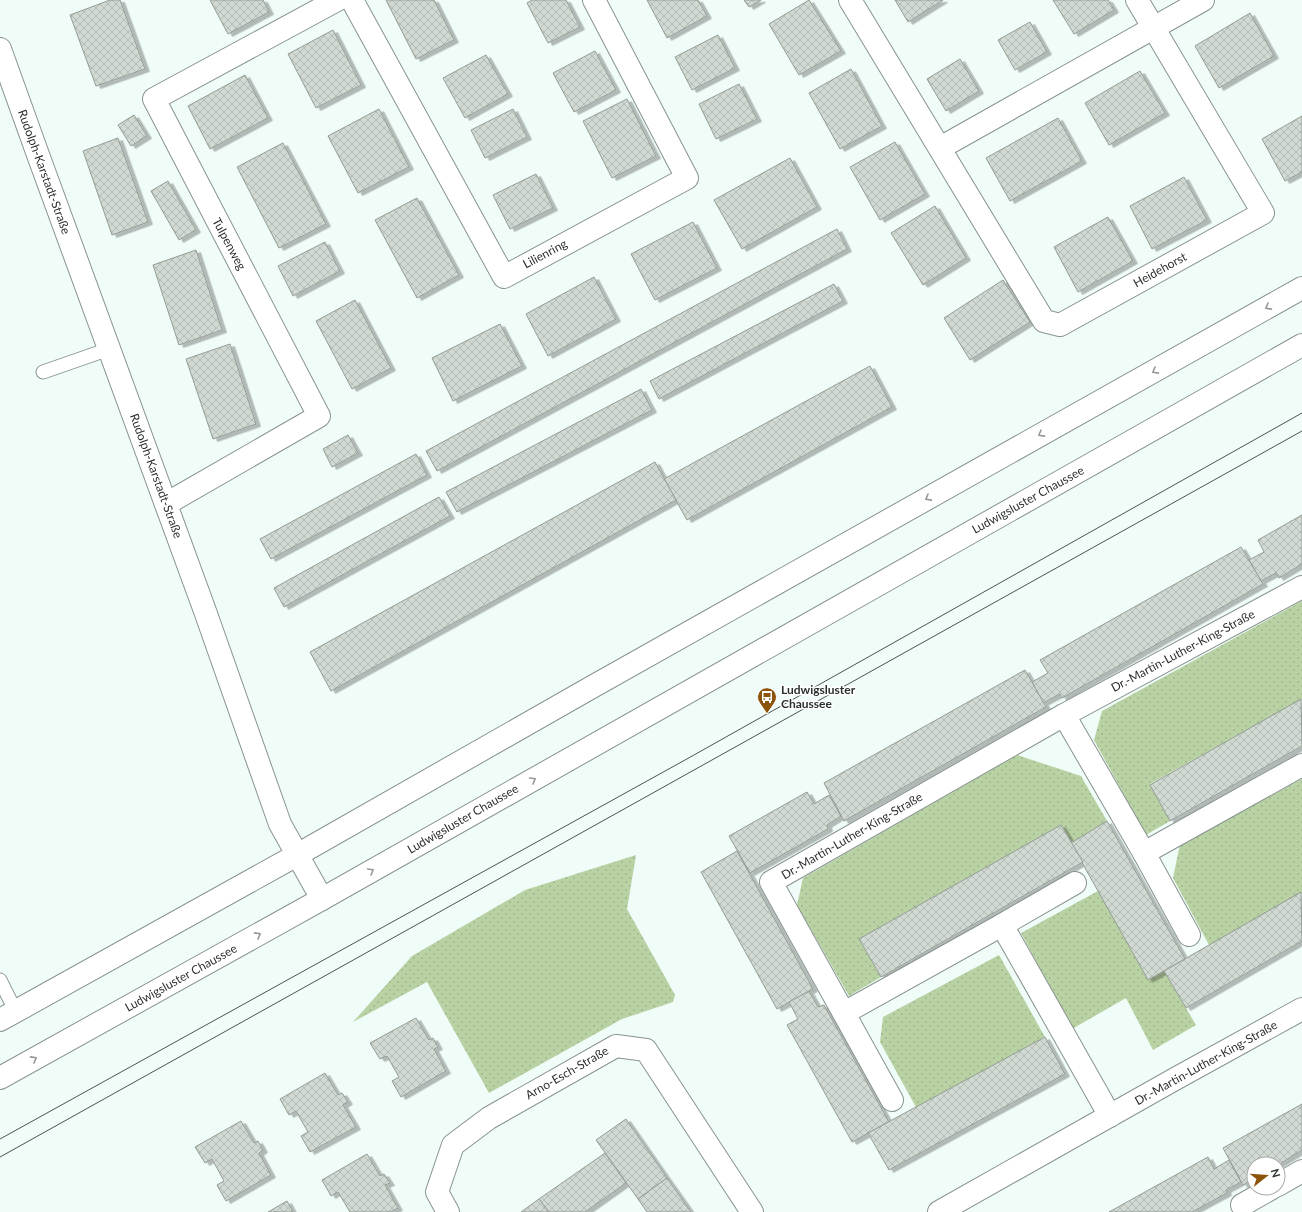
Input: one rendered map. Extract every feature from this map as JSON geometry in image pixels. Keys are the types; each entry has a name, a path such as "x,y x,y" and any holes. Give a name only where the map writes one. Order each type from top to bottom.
{"street":[{"name":"Tulpenweg","path":"166,504 319,416 154,99 337,0"},
{"name":"Lilienring","path":"352,0 504,277 688,178 594,0"},
{"name":"Heidehorst","path":"850,0 1044,321 1060,325 1263,213 1137,0"},
{"path":"940,148 1203,0"},
{"name":"Rudolph-Karstadt-Straße","path":"0,49 205,611 280,824 322,899"},
{"path":"8,1016 298,855 606,679 1302,288"},
{"name":"Ludwigsluster Chaussee","path":"0,1078 322,899 1302,345"},
{"name":"Dr.-Martin-Luther-King-Straße","path":"892,1100 771,882 1064,715 1302,587"},
{"path":"1064,715 1144,853 1189,935"},
{"path":"1144,853 1302,766"},
{"path":"844,1013 1075,883"},
{"path":"1002,925 1110,1116"},
{"name":"Dr.-Martin-Luther-King-Straße","path":"939,1212 1302,1009"},
{"name":"Arno-Esch-Straße","path":"448,1212 437,1192 453,1145 489,1118 616,1046 646,1050 752,1212"},
{"path":"1286,1180 1302,1171"},
{"path":"1239,1210 1260,1196"}],"lane":[{"path":"43,372 109,349"},
{"path":"0,980 8,1016"}],"green space":[{"path":"1302,601 1302,699 1150,784 1170,821 1146,835 1094,740 1102,711"},
{"path":"1017,755 1081,776 1107,821 1071,843 1061,825 859,939 881,977 849,996 797,905 803,878"},
{"path":"1302,779 1302,893 1209,945 1173,878 1180,844"},
{"path":"636,855 627,909 675,995 673,1002 622,1019 489,1093 427,982 353,1022 412,956 525,890"},
{"path":"1098,891 1164,971 1196,1025 1153,1050 1126,998 1072,1029 1021,933"},
{"path":"999,955 1045,1037 916,1107 880,1042 883,1017"}],"building":[{"path":"110,0 120,0 145,69 96,86 70,15"},
{"path":"210,0 263,0 269,12 228,34"},
{"path":"386,0 434,0 454,40 416,59"},
{"path":"532,0 566,0 580,27 548,43 527,3"},
{"path":"647,0 698,0 707,16 667,38"},
{"path":"744,0 761,0 749,7"},
{"path":"809,0 841,51 799,75 769,24"},
{"path":"895,0 943,0 908,22"},
{"path":"1053,0 1108,0 1114,10 1074,34"},
{"path":"1250,13 1274,56 1219,88 1195,46"},
{"path":"1030,22 1047,52 1015,70 998,40"},
{"path":"333,30 361,85 316,108 288,54"},
{"path":"718,35 735,68 692,90 675,57"},
{"path":"595,51 616,90 574,112 553,73"},
{"path":"486,55 508,94 465,118 443,78"},
{"path":"960,59 979,91 946,111 927,79"},
{"path":"851,69 882,126 840,149 809,93"},
{"path":"1140,71 1165,113 1109,145 1085,103"},
{"path":"245,75 268,118 210,149 188,106"},
{"path":"739,84 757,119 716,139 699,104"},
{"path":"627,99 656,156 612,178 583,121"},
{"path":"379,109 409,167 358,193 328,136"},
{"path":"513,109 527,137 485,158 471,130"},
{"path":"134,115 147,136 131,146 118,125"},
{"path":"1302,116 1302,172 1285,181 1262,139"},
{"path":"1058,118 1082,161 1010,201 986,158"},
{"path":"118,138 148,222 112,235 83,151"},
{"path":"895,142 925,194 880,220 850,167"},
{"path":"283,143 326,224 279,248 237,167"},
{"path":"790,158 817,207 742,249 714,200"},
{"path":"536,174 553,208 510,229 493,195"},
{"path":"1184,177 1207,220 1152,249 1130,206"},
{"path":"168,181 196,230 179,240 151,191"},
{"path":"417,198 459,275 417,298 375,220"},
{"path":"935,206 966,258 923,285 891,233"},
{"path":"1108,217 1133,261 1078,292 1054,247"},
{"path":"693,222 717,268 655,300 631,254"},
{"path":"837,229 847,249 437,471 426,451"},
{"path":"325,242 340,271 293,296 278,266"},
{"path":"196,250 222,330 179,345 153,265"},
{"path":"594,277 616,319 548,356 526,314"},
{"path":"1003,280 1030,322 970,360 944,318"},
{"path":"834,284 843,301 659,399 650,381"},
{"path":"355,300 391,368 352,389 316,321"},
{"path":"500,324 522,366 453,401 432,358"},
{"path":"230,344 256,424 213,439 186,359"},
{"path":"870,366 892,407 687,520 664,479"},
{"path":"641,389 652,410 457,512 446,492"},
{"path":"348,435 358,453 332,467 323,449"},
{"path":"416,454 427,475 271,559 260,539"},
{"path":"655,462 676,500 331,691 310,652"},
{"path":"439,497 450,516 284,607 274,588"},
{"path":"1302,515 1302,564 1279,578 1276,573 1261,581 1249,560 1264,552 1258,540"},
{"path":"1241,547 1263,584 1062,698 1060,694 1043,703 1032,682 1048,673 1040,660"},
{"path":"1025,670 1046,707 844,821 824,783"},
{"path":"1301,699 1302,746 1170,821 1150,785"},
{"path":"807,792 814,804 829,795 841,816 827,825 828,829 750,873 729,836"},
{"path":"1107,821 1185,959 1148,980 1071,843"},
{"path":"1061,825 1083,862 881,977 859,939"},
{"path":"737,851 813,989 777,1009 701,872"},
{"path":"1301,892 1302,941 1186,1008 1164,971"},
{"path":"809,991 818,1007 824,1005 889,1122 852,1142 787,1025 798,1019 789,1002"},
{"path":"416,1018 429,1040 433,1038 438,1047 434,1049 446,1071 401,1097 392,1081 399,1077 387,1056 380,1059 370,1043"},
{"path":"1045,1037 1065,1074 889,1170 868,1133"},
{"path":"325,1073 338,1095 342,1093 348,1102 343,1105 356,1127 310,1152 301,1136 308,1132 296,1111 289,1115 280,1099"},
{"path":"1302,1104 1302,1150 1286,1160 1286,1156 1246,1156 1246,1183 1243,1185 1223,1148"},
{"path":"626,1119 667,1178 638,1199 596,1140"},
{"path":"241,1121 254,1143 258,1141 263,1150 259,1153 271,1175 226,1201 217,1185 224,1181 212,1159 205,1163 195,1147"},
{"path":"605,1153 626,1183 585,1212 549,1212 539,1199"},
{"path":"367,1154 380,1176 384,1174 390,1183 385,1185 398,1208 390,1212 350,1212 338,1192 331,1196 322,1180"},
{"path":"1208,1157 1214,1169 1229,1160 1241,1182 1226,1190 1227,1193 1192,1212 1109,1212"},
{"path":"667,1178 691,1212 647,1212 638,1199"},
{"path":"539,1199 549,1212 521,1212"},
{"path":"287,1201 293,1212 268,1212"}],"tram line":[{"path":"0,1139 694,755 1302,413"},
{"path":"0,1157 1302,431"}],"place":[{"name":"Ludwigsluster Chaussee","path":"767,714"}]}
